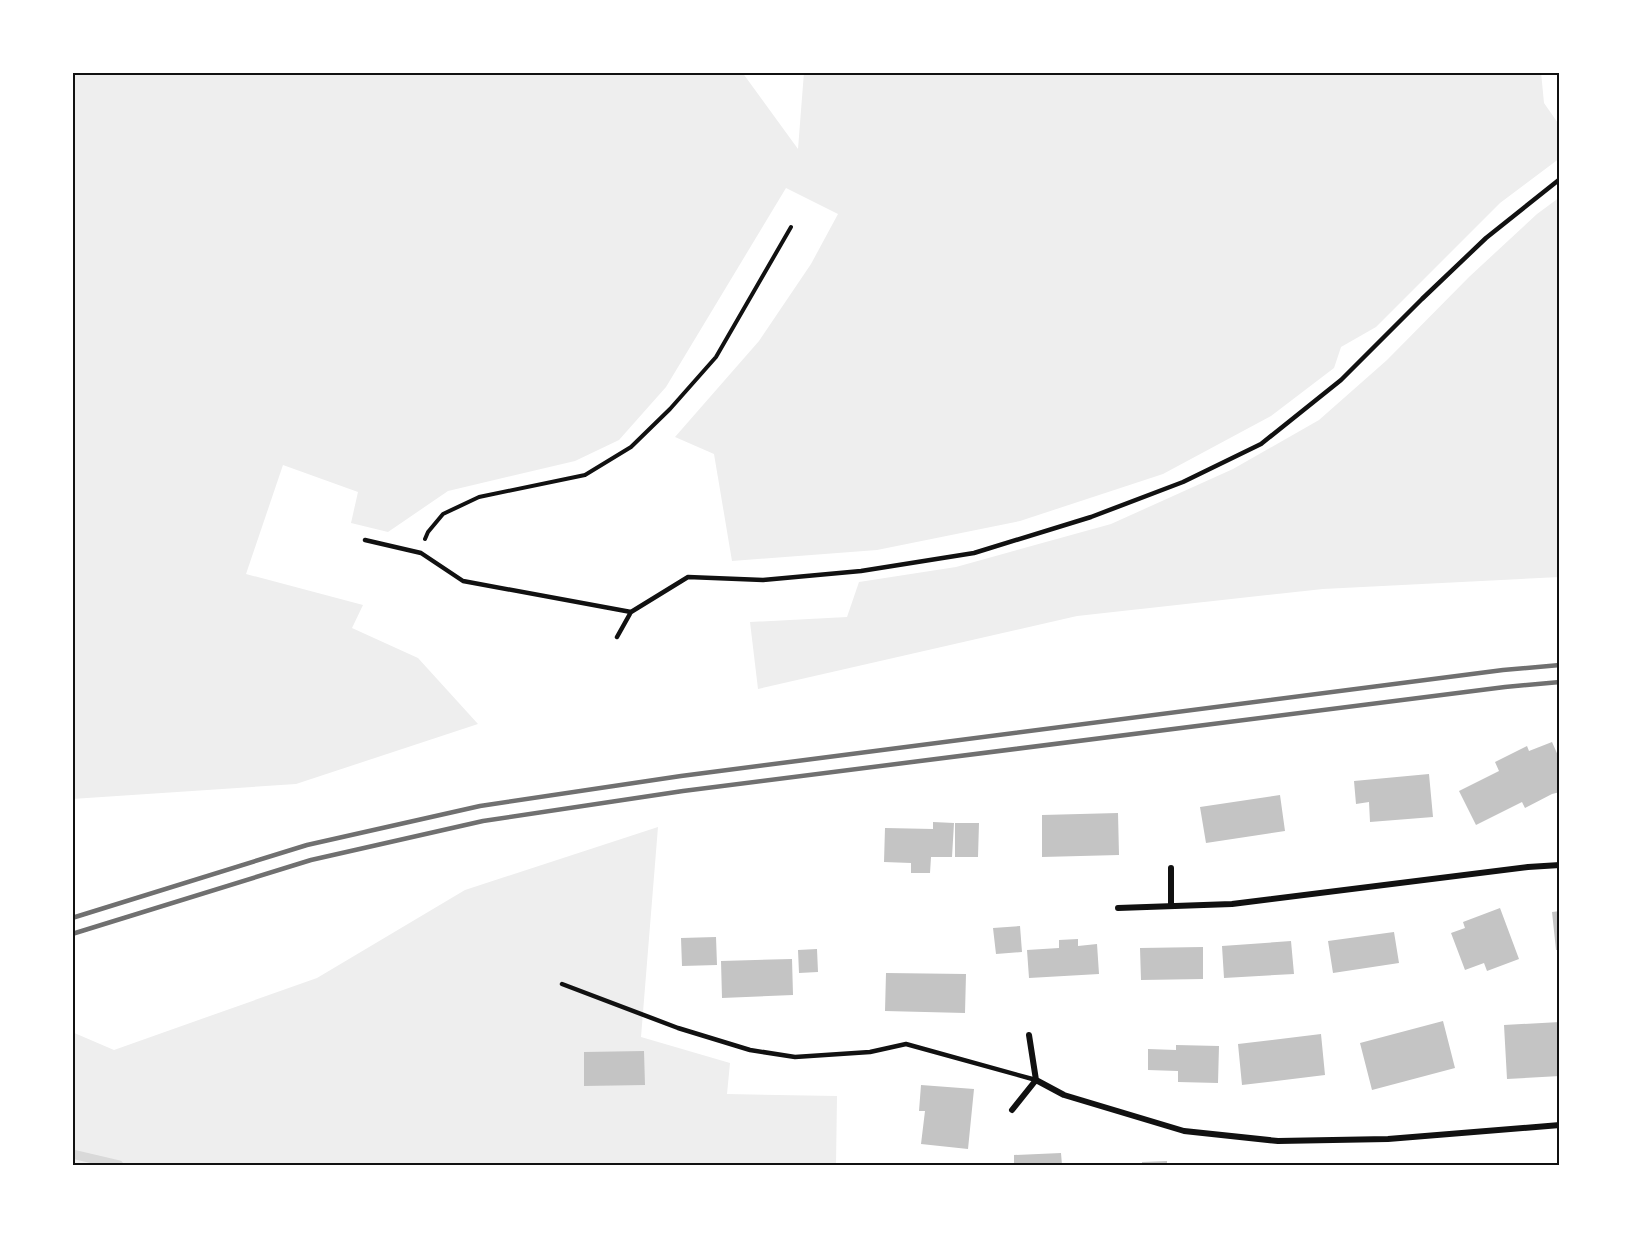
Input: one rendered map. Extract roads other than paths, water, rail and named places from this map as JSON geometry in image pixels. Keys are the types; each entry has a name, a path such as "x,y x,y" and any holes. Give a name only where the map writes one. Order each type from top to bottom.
{"street":[{"path":"1118,908 1232,904 1528,867 1560,866"},
{"path":"1171,868 1171,906"},
{"path":"1012,1110 1036,1080 1029,1035"},
{"path":"1036,1080 1064,1095 1184,1131 1278,1142 1388,1139 1560,1125"}],"lane":[{"path":"617,637 631,612 688,577 762,580 861,571 974,553 1091,517 1183,482 1261,444 1341,381 1422,298 1486,238 1560,179"},
{"path":"365,540 421,553 463,581 631,612"},
{"path":"562,984 678,1028 750,1050 795,1057 870,1052 906,1044 1036,1080"}],"waterway":[{"path":"72,1154 119,1165"}],"railway":[{"path":"72,918 307,845 480,806 681,776 1503,670 1560,665"},
{"path":"72,934 311,860 483,821 683,791 1505,687 1560,682"}]}
